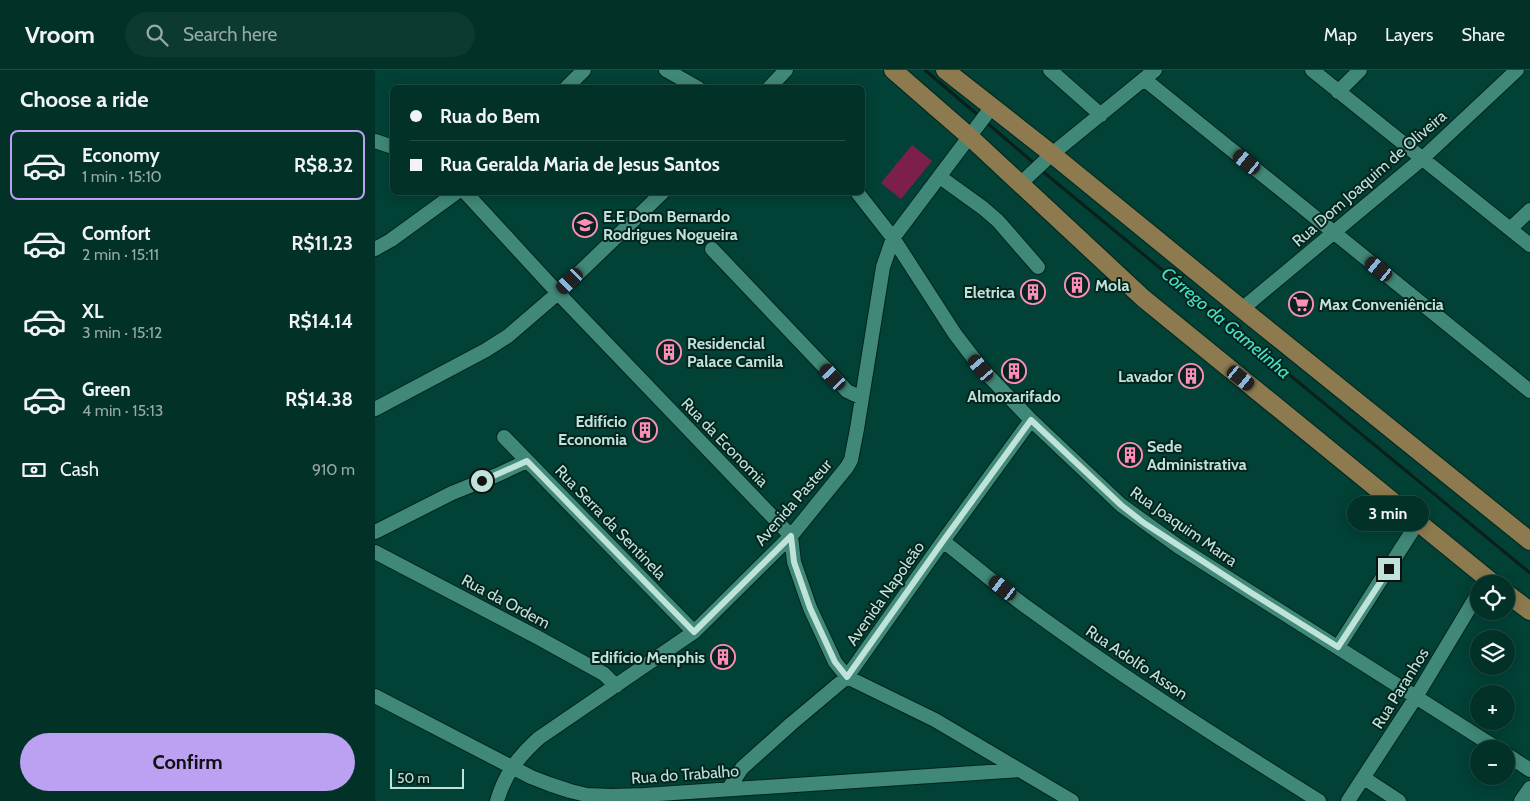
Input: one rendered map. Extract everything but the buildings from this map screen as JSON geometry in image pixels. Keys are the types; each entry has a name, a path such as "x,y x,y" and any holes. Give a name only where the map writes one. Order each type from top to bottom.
{"main road":[{"path":"893,70 982,121 1242,310 1530,541"},
{"path":"945,70 982,121 1021,184 1143,298 1418,522 1476,575"},
{"path":"1515,600 1530,611"}],"street":[{"path":"569,85 584,70"},
{"path":"666,70 693,85"},
{"path":"772,85 786,70"},
{"path":"1050,70 1101,115"},
{"path":"1312,70 1530,245"},
{"path":"1338,92 1360,70"},
{"name":"Rua Dom Joaquim de Oliveira","path":"1242,310 1423,158 1517,70"},
{"path":"1021,184 1150,73 1334,233 1530,391"},
{"name":"Avenida Pasteur","path":"497,801 513,766 522,753 539,738 694,632 791,536 847,467 851,460 883,267 893,238 982,121"},
{"path":"375,141 390,146"},
{"path":"940,177 998,221 1038,267"},
{"path":"375,248 398,235 453,195"},
{"name":"Rua da Economia","path":"468,195 558,293 791,536"},
{"path":"375,409 486,350 508,336 558,293 660,195"},
{"name":"Rua Joaquim Marra","path":"859,195 893,238 969,354 1001,391 1121,505 1144,523 1250,592 1485,740"},
{"path":"1510,229 1530,210"},
{"path":"712,249 847,392 862,398"},
{"name":"Avenida Napoleão","path":"729,788 742,768 847,677 1031,420"},
{"name":"Rua Serra da Sentinela","path":"504,437 694,632"},
{"path":"375,532 452,493 527,461"},
{"path":"1338,647 1418,522"},
{"path":"791,536 794,562 810,608 835,662 847,677 935,720 1072,801"},
{"name":"Rua Adolfo Asson","path":"943,541 1033,612 1124,675 1319,801"},
{"name":"Rua da Ordem","path":"375,552 604,674 616,686"},
{"name":"Rua Paranhos","path":"1348,801 1470,610"},
{"name":"Rua do Trabalho","path":"375,696 531,776 549,784 587,795 644,795 1021,770"},
{"path":"1515,760 1530,770"},
{"path":"1364,778 1399,801"},
{"path":"1521,801 1530,788"}],"shaded area":[{"path":"912,145 932,161 901,199 881,183"}],"waterway":[{"name":"Córrego da Gamelinha","path":"925,70 979,116"},
{"name":"Córrego da Gamelinha","path":"986,122 1036,165"},
{"name":"Córrego da Gamelinha","path":"1041,170 1530,573"}],"place":[{"name":"E.E Dom Bernardo Rodrigues Nogueira","path":"585,225"},
{"name":"Mola","path":"1077,285"},
{"name":"Eletrica","path":"1033,292"},
{"name":"Max Conveniência","path":"1301,304"},
{"name":"Residencial Palace Camila","path":"669,352"},
{"name":"Almoxarifado","path":"1014,371"},
{"name":"Lavador","path":"1191,376"},
{"name":"Edifício Economia","path":"645,430"},
{"name":"Sede Administrativa","path":"1130,455"},
{"name":"Edifício Menphis","path":"723,657"}],"route":[{"path":"482,481 527,461 694,632 791,536 794,562 810,608 835,662 847,677 1031,420 1121,505 1144,523 1338,647 1389,569"}]}
